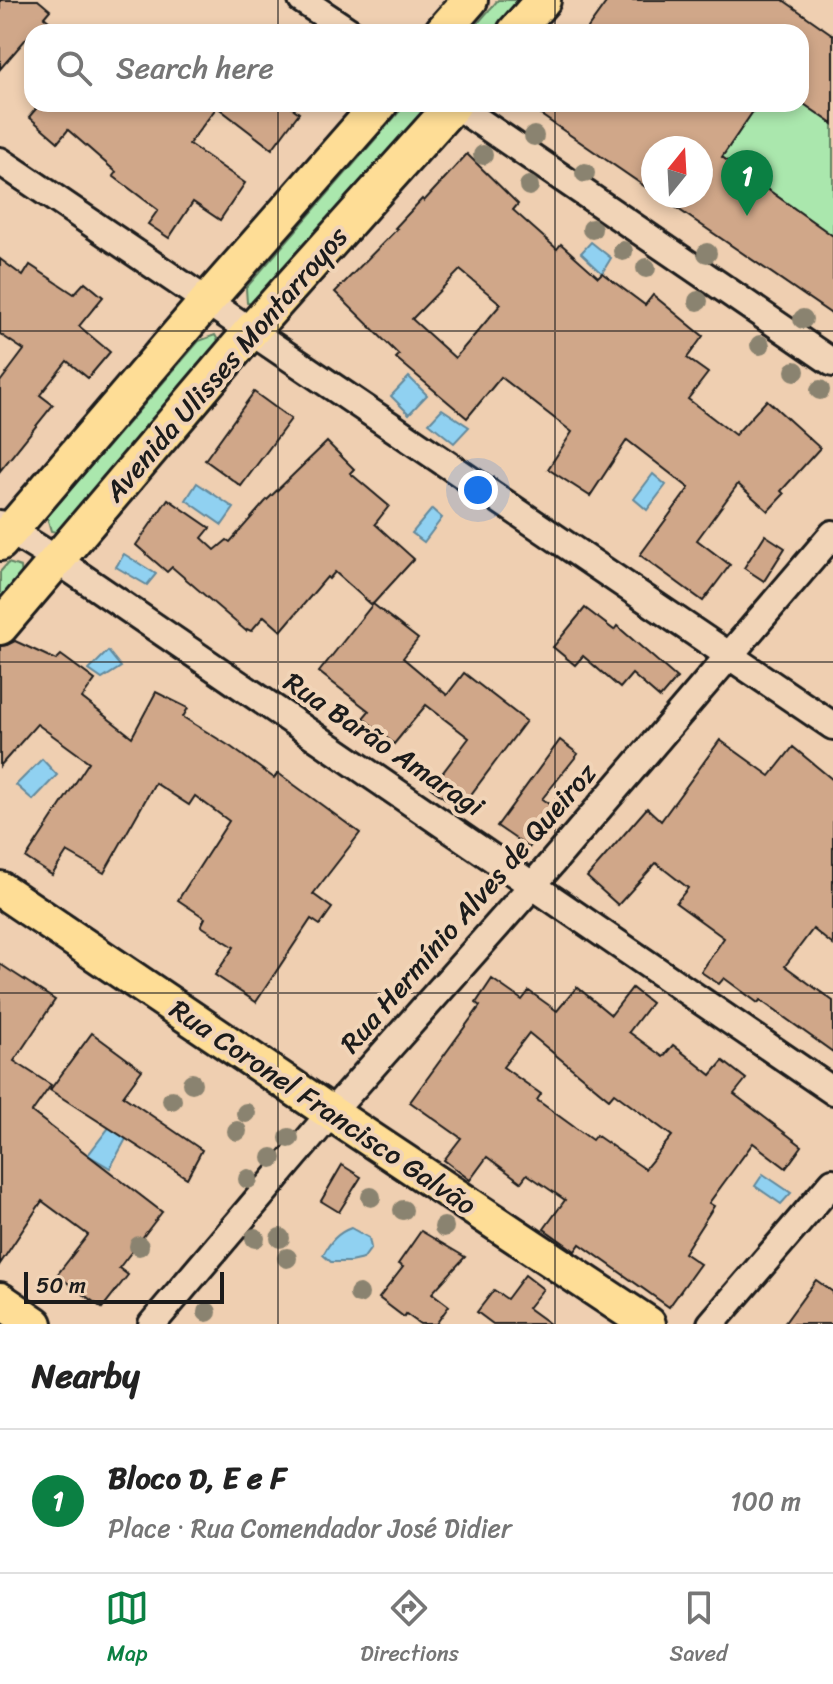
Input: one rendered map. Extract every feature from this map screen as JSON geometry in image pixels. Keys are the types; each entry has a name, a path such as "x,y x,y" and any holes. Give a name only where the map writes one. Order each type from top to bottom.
{"main road":[{"path":"449,24 470,0"},
{"path":"522,24 543,0"},
{"name":"Avenida Ulisses Montarroyos","path":"3,533 373,112"},
{"name":"Avenida Ulisses Montarroyos","path":"0,627 251,331 447,112"},
{"name":"Rua Coronel Francisco Galvão","path":"0,889 648,1324"},
{"path":"0,1300 35,1324"}],"street":[{"path":"302,0 338,24"},
{"path":"466,112 833,363"},
{"path":"0,161 833,726"},
{"name":"Rua Barão Amaragi","path":"3,533 57,560 833,1091"},
{"name":"Rua Hermínio Alves de Queiroz","path":"152,1324 833,534"},
{"path":"711,1324 833,1182"}],"green space":[{"path":"498,0 522,0 501,24 477,24"},
{"path":"809,108 833,124 833,236 722,157 753,112 809,112"},
{"path":"399,112 424,112 260,305 247,303 246,288"},
{"path":"215,335 220,344 62,533 51,531 47,517 199,341"},
{"path":"8,563 21,567 22,578 0,603 0,572"}],"water":[{"path":"591,242 611,258 602,273 581,253"},
{"path":"409,377 427,395 409,414 391,396"},
{"path":"442,409 469,427 454,443 429,423"},
{"path":"653,474 666,485 647,510 634,499"},
{"path":"197,483 234,508 222,525 186,500"},
{"path":"432,509 442,518 424,542 412,533"},
{"path":"124,554 156,574 147,585 116,567"},
{"path":"108,651 121,667 102,679 89,670"},
{"path":"42,759 57,775 33,800 16,785"},
{"path":"111,1125 127,1137 110,1168 88,1155"},
{"path":"763,1174 791,1193 781,1204 755,1186"},
{"path":"351,1228 369,1238 371,1248 363,1259 331,1262 323,1255 338,1235"}],"building":[{"path":"0,0 38,0 50,10 44,17 52,24 24,24 24,41 0,69"},
{"path":"608,0 783,0 833,35 833,124 809,108 809,24 591,24"},
{"path":"33,112 213,112 189,144 245,183 220,220 193,202 169,238 148,224 158,210 113,176 116,172 68,130 58,142 29,117"},
{"path":"224,112 299,113 272,149"},
{"path":"537,112 753,112 722,157 833,236 833,315 677,208 713,208 713,136 641,136 641,184"},
{"path":"467,154 518,204 513,210 557,249 561,244 598,277 602,273 645,305 653,295 703,336 687,358 708,373 688,399 735,435 767,400 820,448 781,491 784,494 768,511 738,484 697,540 730,565 703,601 640,555 689,488 627,440 590,496 548,469 572,432 501,377 467,418 396,358 399,355 335,292 422,199 424,201","holes":["460,270 501,304 455,358 412,319"]},
{"path":"0,259 23,276 30,265 74,294 85,282 103,297 79,326 110,352 88,378 67,361 40,395 53,405 0,471 0,382 24,350 0,334"},
{"path":"254,392 291,419 241,486 205,460"},
{"path":"327,442 354,469 350,473 389,506 375,524 414,559 372,605 335,572 329,579 327,577 281,631 264,616 251,631 246,631 172,567 167,572 136,545 168,499 210,528 202,538 215,550 227,540 230,542 265,502"},
{"path":"765,535 785,548 764,581 744,568"},
{"path":"373,604 418,639 403,658 447,695 464,673 526,721 460,809 431,788 469,738 426,705 394,744 363,718 369,711 319,672"},
{"path":"585,608 614,630 617,626 677,678 660,698 632,674 620,688 583,656 575,665 553,647"},
{"path":"15,641 56,660 61,655 95,680 82,698 132,737 156,692 188,708 183,717 274,778 278,773 360,833 313,894 332,908 320,925 311,919 256,1002 215,975 234,947 201,926 205,918 178,900 229,821 195,796 189,805 155,783 104,873 67,852 52,875 26,858 89,762 37,724 0,766 0,646"},
{"path":"560,740 578,754 542,799 557,810 529,848 497,826"},
{"path":"720,740 770,776 793,747 833,780 833,945 813,929 785,966 833,1001 833,1052 724,978 719,984 701,972 724,938 676,903 688,888 656,863 618,905 587,877 647,808 661,821"},
{"path":"0,964 55,1000 14,1061 51,1085 32,1112 162,1212 119,1268 128,1275 102,1308 57,1275 88,1235 42,1201 0,1264"},
{"path":"492,979 522,1000 529,991 557,1011 577,987 611,1015 632,988 651,1003 629,1032 663,1057 673,1045 711,1075 723,1061 746,1079 734,1094 802,1146 786,1168 753,1143 709,1203 714,1206 684,1253 700,1264 669,1307 580,1244 575,1251 544,1229 565,1200 527,1174 521,1182 487,1157 470,1180 444,1160 461,1138 410,1102 480,1006 476,1003","holes":["529,1033 609,1099 614,1093 672,1136 645,1169 596,1135 592,1140 537,1100 541,1094 503,1067"]},
{"path":"92,1033 142,1070 123,1096 202,1150 187,1178 50,1090"},
{"path":"342,1165 361,1177 339,1212 321,1201"},
{"path":"421,1231 465,1257 432,1293 449,1306 436,1324 420,1324 406,1314 404,1317 379,1298 403,1267 398,1264"},
{"path":"525,1275 543,1289 528,1308 550,1324 493,1324 477,1312 494,1290 507,1299"},
{"path":"816,1280 833,1292 833,1324 784,1324"}],"place":[{"name":"Bloco D, E e F","path":"747,216"}]}
